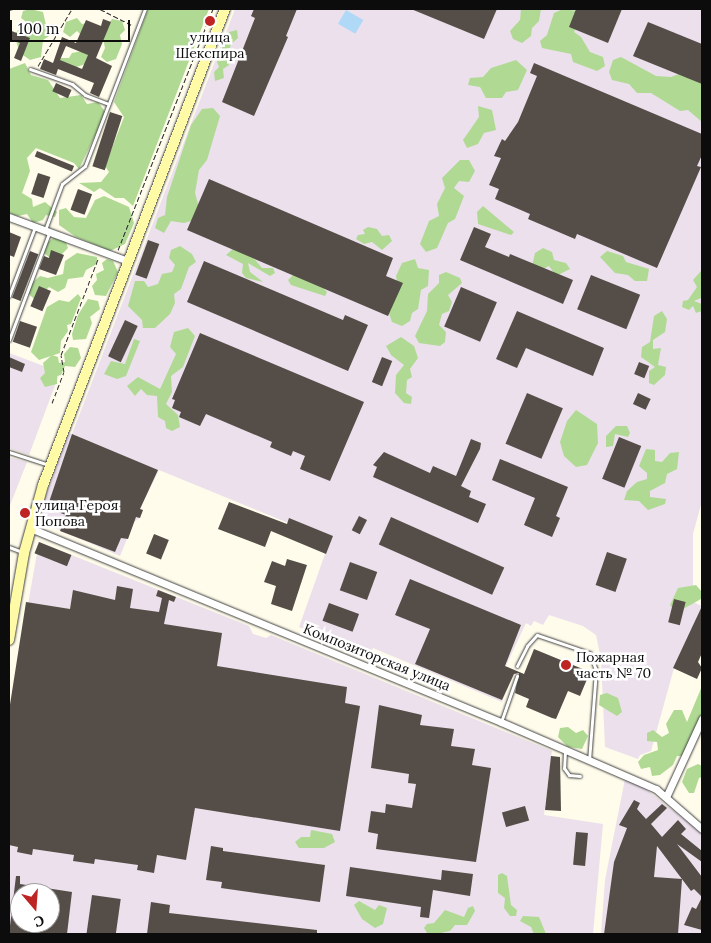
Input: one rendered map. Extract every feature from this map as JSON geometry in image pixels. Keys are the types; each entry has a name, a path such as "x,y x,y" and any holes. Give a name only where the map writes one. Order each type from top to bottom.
{"street":[{"path":"9,640 30,528 50,465 225,9"},
{"path":"9,217 128,261"},
{"name":"Композиторская улица","path":"30,528 501,722 667,795 676,807 702,829"},
{"path":"667,795 702,719"}],"lane":[{"path":"9,340 62,184 85,166 145,9"},
{"path":"32,70 72,84 85,95 108,104"},
{"path":"9,296 35,227"},
{"path":"9,452 50,465"},
{"path":"9,547 24,554"},
{"path":"517,666 527,646 538,635 590,653 596,670 590,761"},
{"path":"501,722 517,676"},
{"path":"565,750 564,768 569,775 580,776"}],"path":[{"path":"9,10 13,9"},
{"path":"32,70 72,9"},
{"path":"100,9 137,29"},
{"path":"115,256 214,9"},
{"path":"52,403 64,372 61,355 100,251"}],"shaded area":[{"path":"235,9 702,9 702,501 693,534 693,602 702,606 674,668 651,751 640,755 638,759 605,747 601,659 596,635 583,626 549,615 543,625 534,621 531,626 526,623 505,668 515,670 502,702 373,648 369,656 299,627 330,540 159,470 140,509 143,510 140,518 134,522 120,556 43,523 40,511 68,433 72,434"},
{"path":"9,353 60,372 29,455 9,448"},
{"path":"9,457 27,462 9,508"},
{"path":"39,542 249,626 253,634 266,638 271,635 552,751 544,815 603,824 593,934 9,934 9,711"},
{"path":"625,779 643,787 702,833 702,934 601,934 605,880"}],"green space":[{"path":"30,9 43,12 46,25 55,24 59,30 43,40 41,57 30,60 20,53 14,35 19,29 28,29 29,24 21,18 23,11"},
{"path":"148,9 209,9 133,206 124,198 115,198 100,188 94,192 79,183 101,182 109,172 105,166 124,117 114,102"},
{"path":"521,9 541,9 539,21 532,28 531,36 522,43 513,39 510,31 520,20"},
{"path":"563,9 583,12 574,32 581,37 590,52 603,57 605,66 597,71 573,62 571,54 542,48 540,41 547,35 554,13"},
{"path":"77,18 82,24 89,23 91,62 68,70 57,58 69,58 72,53 82,51 82,36 77,31 70,37 63,32 66,22"},
{"path":"112,19 122,21 125,30 120,35 122,44 116,59 107,62 101,57 105,48 102,33"},
{"path":"237,30 238,38 231,44 228,55 229,65 223,69 224,78 215,81 214,72 219,67 217,62 223,46 228,42 229,32"},
{"path":"621,57 656,76 671,77 684,72 702,77 702,122 688,110 680,111 651,93 637,93 629,84 612,80 609,72 613,60"},
{"path":"516,60 527,70 518,90 506,92 502,98 486,98 480,87 468,85 470,78 483,77 491,68"},
{"path":"25,63 31,75 48,80 60,98 81,95 87,104 98,102 106,113 79,169 74,163 36,148 27,158 30,171 22,193 32,199 33,207 45,202 57,212 55,217 46,215 43,220 33,223 27,214 18,216 9,213 9,69"},
{"path":"478,106 492,110 496,130 484,133 478,144 467,148 463,140 479,117"},
{"path":"213,108 220,116 207,160 199,170 195,193 199,207 194,220 184,223 171,221 164,233 155,228 158,218 165,215 167,197 191,125 202,109"},
{"path":"460,160 469,160 475,171 469,182 459,181 454,188 464,196 455,219 448,223 437,248 426,252 420,244 429,221 439,216 437,204 445,188 442,178"},
{"path":"104,196 129,207 134,223 125,244 110,251 76,237 59,225 59,210 66,208 74,217 86,218 95,200"},
{"path":"483,206 514,232 511,235 478,224 477,212"},
{"path":"368,227 377,229 382,236 389,235 392,241 382,250 372,242 364,244 356,239 358,235 365,234 363,230"},
{"path":"53,238 65,240 68,248 59,257 50,258 44,253 44,245"},
{"path":"180,246 192,254 196,262 189,267 181,289 174,294 175,303 170,314 155,328 143,328 142,320 128,306 135,281 144,281 148,287 158,284 162,274 172,272 175,265 169,258 171,250"},
{"path":"234,248 251,255 262,268 273,268 275,273 270,276 248,263 250,272 263,282 246,278 242,273 243,264 226,255"},
{"path":"543,248 552,252 554,260 566,263 570,269 556,276 549,266 541,270 532,266 535,253"},
{"path":"607,251 623,256 626,262 649,269 647,281 635,281 628,275 615,273 600,257"},
{"path":"77,253 97,257 97,264 86,270 83,277 68,279 65,288 58,292 49,287 35,300 29,294 31,284 40,276 48,278 63,274 65,261"},
{"path":"107,259 113,261 118,272 106,296 95,295 92,286 97,280 96,274 104,270 102,263"},
{"path":"415,259 418,268 429,270 428,286 421,290 418,309 412,313 410,321 402,326 392,322 386,305 398,287 396,276 402,263"},
{"path":"701,271 701,298 694,301 702,304 702,311 696,313 693,306 689,310 682,307 683,301 688,300 697,287 693,280"},
{"path":"446,272 460,278 462,283 448,295 452,302 449,311 442,314 439,325 446,332 445,342 440,346 419,343 415,336 427,311 428,294 439,283 439,275"},
{"path":"294,274 321,286 327,292 325,296 291,285 288,280"},
{"path":"78,294 81,298 71,324 67,325 68,331 61,341 60,353 39,360 31,352 47,307 59,300 69,302"},
{"path":"88,299 98,301 100,309 90,317 92,323 86,339 73,340 72,334 78,315"},
{"path":"662,311 667,319 665,332 653,340 653,349 661,348 658,365 666,367 665,375 654,385 649,383 649,371 655,367 641,357 642,347 650,342 654,316"},
{"path":"188,328 195,336 183,367 171,376 172,392 166,404 178,415 180,427 172,431 166,428 165,421 158,417 157,396 147,395 141,389 135,396 127,386 138,377 160,389 176,354 170,347 174,332"},
{"path":"401,337 414,346 418,358 410,369 412,377 407,380 406,393 412,397 411,404 404,403 395,393 396,375 404,365 391,355 386,346"},
{"path":"134,339 140,341 126,376 117,379 104,374 111,361 125,364"},
{"path":"70,347 78,348 81,358 75,367 65,366 61,375 57,376 57,384 45,387 40,378 45,373 43,363 52,355 58,357 59,363 65,362 64,354"},
{"path":"576,410 597,424 598,443 587,465 576,467 564,456 560,442 567,421"},
{"path":"616,426 627,426 630,433 628,437 615,434 613,446 606,447 606,436"},
{"path":"646,449 655,450 655,461 662,462 670,453 679,452 677,469 667,474 665,483 650,491 650,497 666,499 665,504 648,510 639,501 624,500 627,491 637,482 647,479 647,473 639,466"},
{"path":"696,585 702,592 701,599 676,613 670,605 678,588"},
{"path":"702,686 702,722 687,756 677,756 673,765 660,775 652,776 650,767 641,769 638,762 644,755 658,750 657,742 647,741 647,733 653,730 662,737 669,733 666,724 674,710 682,710 687,722"},
{"path":"607,693 618,698 622,712 617,716 599,705 600,695"},
{"path":"568,727 576,733 583,730 588,736 582,749 568,747 558,737 560,728"},
{"path":"698,764 702,766 702,777 699,778 694,793 689,793 682,782 687,769"},
{"path":"311,830 332,834 335,842 324,848 299,848 295,842 301,837 310,837"},
{"path":"502,873 507,876 511,905 517,910 516,916 510,916 504,908 505,898 498,893 498,875"},
{"path":"359,901 375,910 379,905 387,908 383,924 375,928 362,919 354,905"},
{"path":"473,906 475,911 467,925 455,925 450,931 436,934 427,933 424,928 427,924 434,923 445,910 464,917 468,908"},
{"path":"523,916 539,917 546,934 534,934 531,927 520,921"}],"water":[{"path":"346,10 363,20 355,34 338,24"}],"building":[{"path":"254,9 297,9 286,36 288,37 254,116 222,102 255,18 251,16"},
{"path":"411,9 497,9 484,39"},
{"path":"576,9 622,9 608,43 569,27"},
{"path":"103,19 111,22 96,58 112,66 99,97 90,93 94,83 58,69 56,75 40,69 44,59 53,63 62,37 76,43 86,20 101,26","holes":["66,46 88,55 82,69 60,60"]},
{"path":"648,22 702,44 702,84 633,56"},
{"path":"9,30 30,38 21,61 14,58 20,43 9,39"},
{"path":"534,63 702,134 702,155 697,166 701,167 657,268 577,234 575,239 528,219 530,214 495,199 499,189 489,185 501,158 494,156 502,139 505,141 518,122 537,76 530,73"},
{"path":"56,83 72,90 68,98 52,91"},
{"path":"110,112 122,116 105,170 92,166"},
{"path":"37,151 74,166 72,172 35,157"},
{"path":"38,173 50,177 44,198 31,194"},
{"path":"209,179 393,258 386,276 403,283 388,316 187,230"},
{"path":"78,189 92,194 85,215 70,210"},
{"path":"474,227 491,234 485,247 509,257 510,254 573,280 563,304 460,260"},
{"path":"9,232 21,237 14,257 9,255"},
{"path":"148,240 159,244 147,279 135,275"},
{"path":"51,250 64,255 56,275 39,269 44,256 49,258"},
{"path":"30,251 38,254 20,301 12,298"},
{"path":"204,261 343,320 345,315 368,325 348,371 187,302"},
{"path":"591,275 640,295 626,329 577,309"},
{"path":"39,286 51,291 42,311 30,306"},
{"path":"461,287 497,302 480,342 444,327"},
{"path":"517,311 604,348 593,376 526,348 517,368 496,359"},
{"path":"125,320 138,326 121,362 108,356"},
{"path":"20,321 37,327 30,348 13,342"},
{"path":"200,333 364,402 330,481 300,469 305,456 293,451 291,456 270,447 272,442 206,414 200,426 179,417 181,412 172,408 175,400 172,399"},
{"path":"9,357 25,364 22,372 9,367"},
{"path":"382,357 392,361 382,386 372,382"},
{"path":"639,362 649,366 644,378 634,374"},
{"path":"527,393 563,408 541,459 506,444"},
{"path":"638,393 651,399 646,410 633,404"},
{"path":"72,434 158,470 140,509 143,510 140,518 136,517 128,539 121,538 115,552 60,531 66,515 47,508"},
{"path":"619,437 641,446 624,488 602,479"},
{"path":"471,439 481,443 480,449 461,486 471,491 469,497 486,504 478,523 373,477 377,467 373,465 384,452 430,473 433,466 456,476"},
{"path":"500,459 568,487 556,516 560,518 552,537 524,525 535,498 492,480"},
{"path":"229,502 287,524 289,518 333,536 326,554 271,531 265,547 218,529"},
{"path":"359,516 367,520 360,534 352,530"},
{"path":"391,517 504,567 492,595 379,544"},
{"path":"154,534 169,540 161,559 146,553"},
{"path":"39,542 71,555 67,566 35,553"},
{"path":"607,552 627,559 615,592 596,585"},
{"path":"287,559 307,565 292,611 271,604 276,586 264,582 272,561 285,566"},
{"path":"350,562 377,572 367,600 340,590"},
{"path":"410,579 521,625 505,666 524,674 534,649 590,672 580,696 568,691 556,719 526,707 529,699 515,693 519,673 514,674 502,700 415,664 430,629 395,615"},
{"path":"117,586 133,589 130,608 159,612 162,598 156,596 158,590 176,597 174,602 169,600 164,624 222,633 217,666 347,687 345,703 360,706 340,831 195,808 186,860 157,855 154,873 137,870 138,865 95,859 94,864 73,861 74,855 33,849 32,855 17,852 18,847 9,845 9,711 26,602 70,609 73,590 115,600"},
{"path":"674,599 686,602 680,625 668,622"},
{"path":"329,603 359,614 353,632 323,621"},
{"path":"702,606 702,653 698,662 702,668 697,679 673,668"},
{"path":"379,705 422,715 420,725 454,729 451,746 475,749 472,765 491,768 476,862 376,849 378,834 368,832 371,811 385,813 386,804 412,808 416,784 408,783 409,774 371,768"},
{"path":"551,756 560,757 561,811 545,810"},
{"path":"634,800 640,803 637,809 646,819 662,804 667,808 651,824 662,837 678,820 686,829 681,834 702,851 702,862 677,844 702,877 702,897 694,889 691,891 682,879 678,934 604,934 614,862 627,828 619,825","holes":["657,846 682,879 654,877"]},
{"path":"525,806 529,820 506,827 502,813"},
{"path":"576,832 588,833 585,866 573,865"},
{"path":"211,846 223,848 223,851 325,865 320,902 221,888 222,882 206,880"},
{"path":"350,867 441,880 442,870 473,874 470,896 433,890 429,918 420,917 421,907 346,896"},
{"path":"16,876 20,876 20,883 15,883"},
{"path":"60,890 72,892 67,934 9,934 10,926 10,933 60,933"},
{"path":"92,895 121,899 116,934 87,934"},
{"path":"702,897 702,930 684,925 692,907 696,909"},
{"path":"151,902 170,905 169,913 317,930 317,934 147,934"}],"place":[{"name":"улица Шекспира","path":"210,21"},
{"name":"улица Героя Попова","path":"25,513"},
{"name":"Пожарная часть № 70","path":"566,665"}]}
